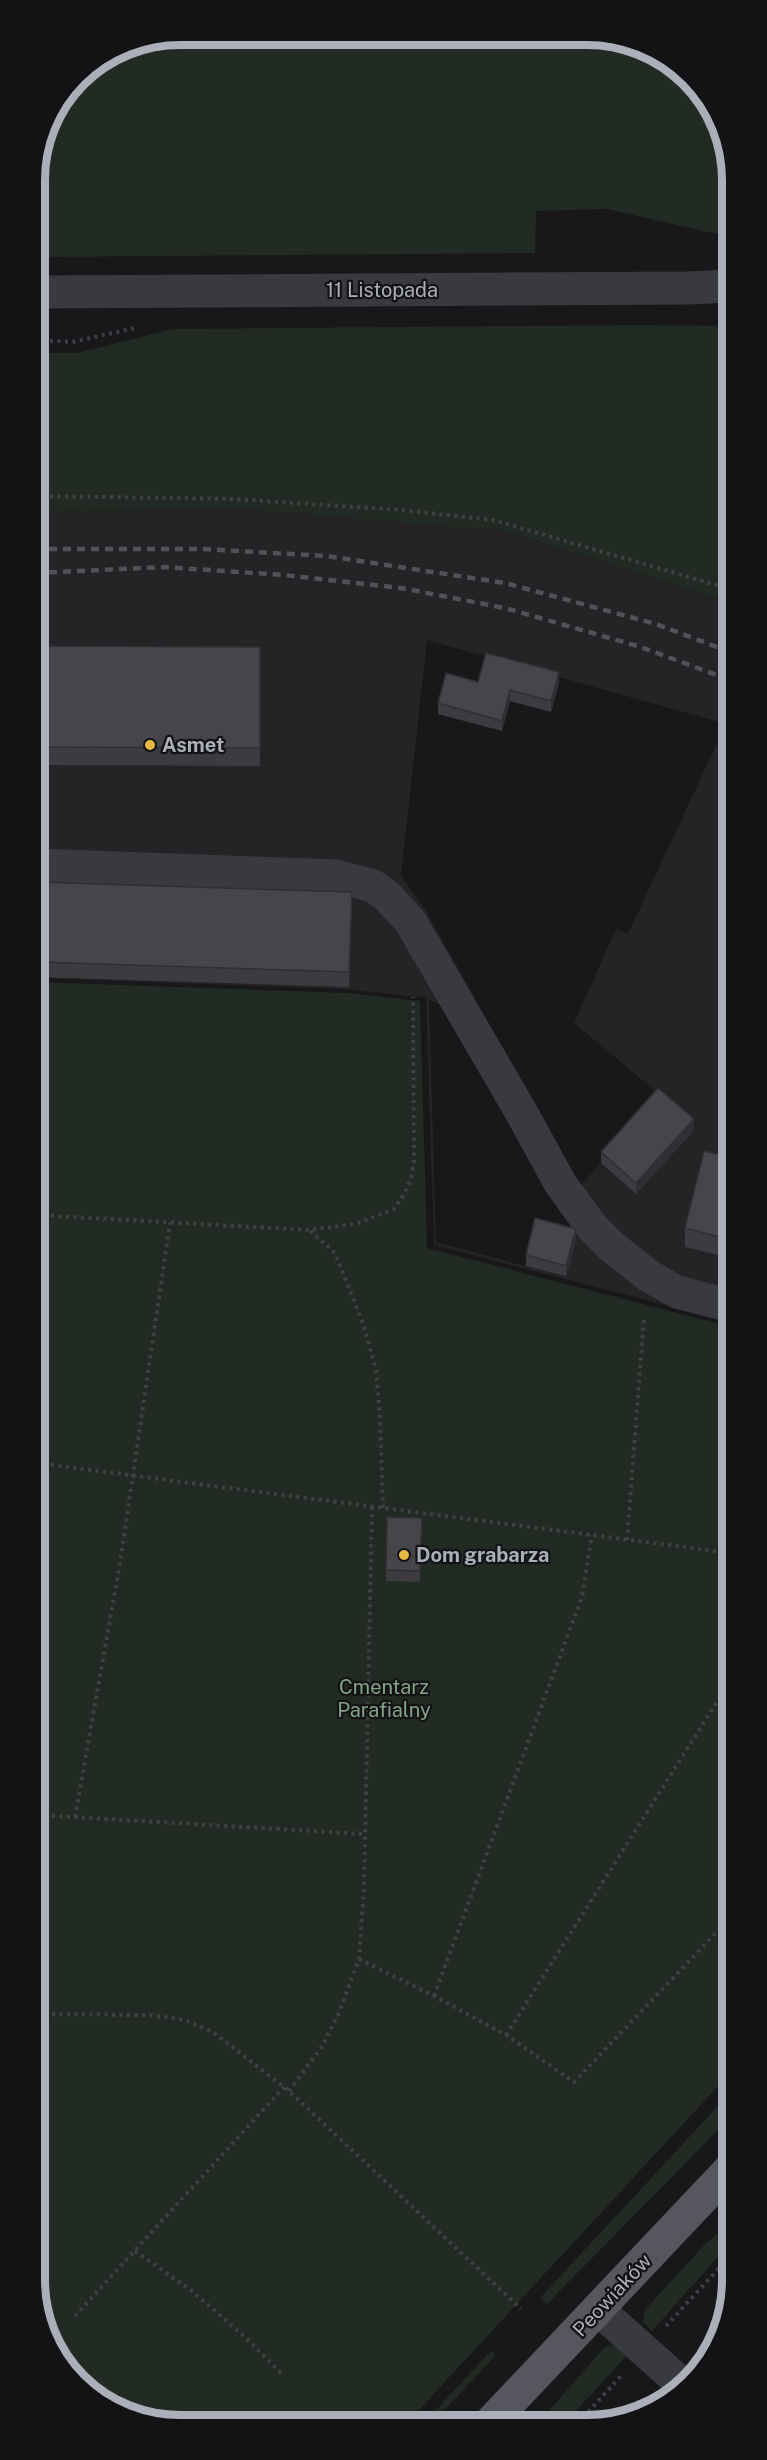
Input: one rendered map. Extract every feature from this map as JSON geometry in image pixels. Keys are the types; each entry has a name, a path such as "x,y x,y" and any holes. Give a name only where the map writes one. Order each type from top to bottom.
{"main road":[{"name":"Peowiaków","path":"498,2415 722,2178"}],"street":[{"name":"11 Listopada","path":"45,292 675,289 722,286"},
{"path":"45,865 336,876 373,886 399,908 442,974 560,1184 592,1227 611,1246 649,1276 677,1292 722,1304"},
{"path":"599,2310 677,2380"}],"path":[{"path":"45,496 234,499 401,510 493,520 722,587"},
{"path":"45,1216 309,1230 356,1224 394,1209 411,1179 414,1162 413,989 442,974"},
{"path":"75,1817 118,1575 170,1223"},
{"path":"309,1230 335,1253 364,1326 376,1370 383,1508"},
{"path":"627,1540 644,1317"},
{"path":"45,1464 722,1552"},
{"path":"75,2316 286,2089 321,2048 338,2014 359,1959 365,1834 372,1506"},
{"path":"434,1996 582,1597 592,1535"},
{"path":"506,2035 722,1694"},
{"path":"45,1815 365,1834"},
{"path":"359,1959 506,2035 574,2082 722,1927"},
{"path":"45,2014 150,2015 185,2020 214,2033 286,2089 521,2309"},
{"path":"135,2251 192,2291 245,2337 283,2375"}],"shaded area":[{"path":"236,508 505,531 722,599 722,723 427,640 401,876 425,909 580,1186 601,1163 636,1194 696,1125 574,1023 616,929 628,934 722,733 722,1320 434,1245 426,998 346,989 45,978 45,512","holes":["429,1000 443,1006 546,1190 559,1211 577,1232 575,1240 535,1229 525,1266 436,1242"]}],"green space":[{"path":"172,45 595,45 638,55 669,73 694,98 715,137 722,172 722,235 607,209 536,211 535,253 45,257 45,172 48,154 55,129 63,113 73,98 91,79 113,63 137,52"},
{"path":"722,326 722,599 505,531 236,508 45,512 45,353 78,353 172,329"},
{"name":"Cmentarz Parafialny","path":"45,982 348,993 420,1001 427,1248 722,1325 722,2082 414,2415 172,2415 154,2412 121,2401 98,2387 73,2362 63,2347 52,2323 45,2288"},
{"path":"722,2102 722,2126 547,2304 540,2298"},
{"path":"722,2230 722,2252 652,2331 643,2322 645,2310 705,2244"},
{"path":"617,2343 629,2353 572,2415 545,2415 604,2348"},
{"path":"491,2351 496,2355 440,2415 431,2415"}],"building":[{"path":"45,646 260,647 260,748 45,747"},
{"path":"486,653 559,672 551,701 510,690 502,721 438,703 446,673 478,682"},
{"path":"45,882 352,892 349,972 45,962"},
{"path":"658,1088 694,1119 636,1183 601,1152"},
{"path":"704,1151 722,1155 722,1238 685,1228"},
{"path":"535,1218 576,1229 566,1266 526,1255"},
{"name":"Dom grabarza","path":"387,1517 422,1518 420,1571 386,1570"}],"railway":[{"path":"45,549 202,549 327,556 505,583 656,624 722,649"},
{"path":"45,573 164,567 284,575 401,588 505,608 641,647 722,677"}],"place":[{"name":"Asmet","path":"150,745"},
{"name":"Dom grabarza","path":"404,1555"}]}
